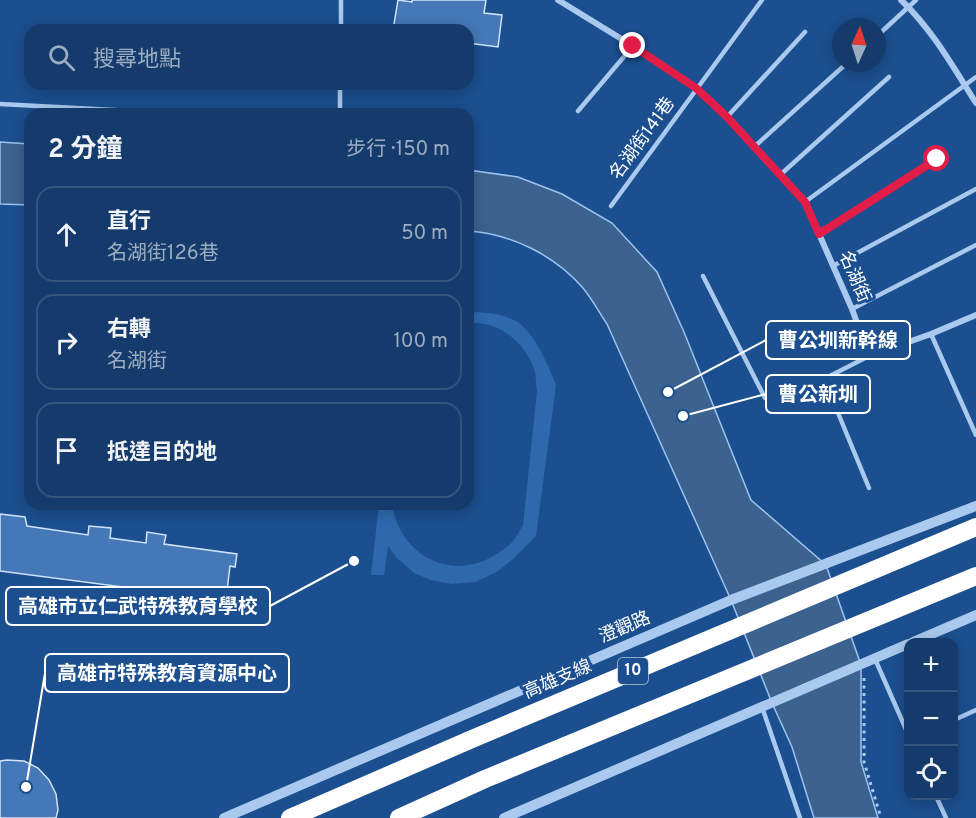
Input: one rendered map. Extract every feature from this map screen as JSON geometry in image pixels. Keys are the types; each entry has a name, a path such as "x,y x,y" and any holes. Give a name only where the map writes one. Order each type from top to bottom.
{"highway":[{"name":"高雄支線","path":"290,818 976,527"},
{"name":"10","path":"399,818 485,779 976,576"}],"street":[{"name":"名湖街","path":"558,0 696,88 727,117 805,202 852,309 869,356"},
{"path":"901,0 938,43 976,103"},
{"path":"869,356 976,315"},
{"name":"澄觀路","path":"224,818 731,600 976,506"},
{"path":"922,638 976,615"},
{"path":"504,818 904,646"}],"lane":[{"path":"341,0 341,24"},
{"name":"名湖街141巷","path":"611,206 762,0"},
{"path":"886,28 916,0"},
{"path":"727,117 805,32"},
{"path":"578,111 633,46"},
{"path":"754,147 837,72"},
{"path":"780,175 889,77"},
{"path":"805,202 976,77"},
{"path":"340,90 340,108"},
{"path":"0,104 76,108"},
{"path":"819,234 937,159"},
{"path":"833,266 976,189"},
{"path":"852,309 976,245"},
{"path":"703,276 765,398 824,379 869,356"},
{"path":"931,334 976,435"},
{"path":"824,379 869,488"},
{"path":"867,662 904,725"},
{"path":"767,705 800,818"},
{"path":"958,718 976,710"},
{"path":"938,800 946,818"}],"path":[{"path":"867,662 864,762 881,818"}],"shaded area":[{"path":"0,142 24,144 24,205 0,204"},
{"path":"474,171 518,177 562,194 612,223 657,272 684,332 751,500 826,565 861,665 861,762 878,818 814,818 792,747 731,600 607,324 583,288 559,266 531,248 474,232"},
{"path":"474,312 497,314 521,325 540,349 556,385 536,536 498,571 476,582 452,584 431,580 414,573 397,558 388,546 384,575 371,575 378,510 394,510 405,537 429,559 461,566 478,563 495,555 511,543 523,525 537,391 535,372 525,352 510,336 490,325 474,323"}],"building":[{"path":"398,0 412,2 412,0 486,0 484,13 502,15 498,47 474,44 474,24 394,24"},
{"path":"0,514 25,517 27,526 88,535 89,526 111,528 110,538 146,543 147,532 166,535 164,544 237,554 235,567 230,566 227,591 231,591 230,601 0,571"},
{"path":"0,761 24,761 38,768 49,780 56,794 58,810 56,818 0,818"}],"place":[{"name":"曹公圳新幹線","path":"668,392"},
{"name":"曹公新圳","path":"683,416"},
{"name":"高雄市立仁武特殊教育學校","path":"354,561"},
{"name":"高雄市特殊教育資源中心","path":"26,787"}],"route":[{"path":"633,46 696,88 727,117 805,202 819,234 937,159"}]}
